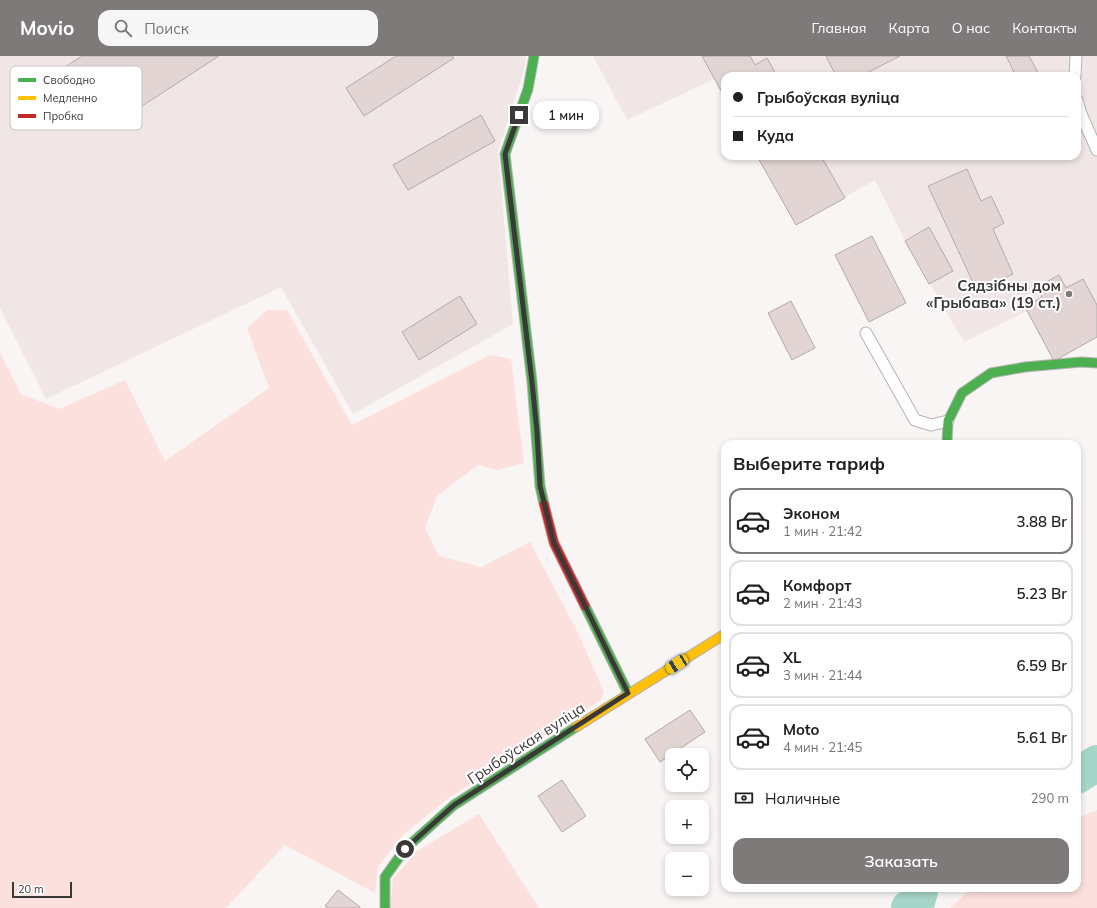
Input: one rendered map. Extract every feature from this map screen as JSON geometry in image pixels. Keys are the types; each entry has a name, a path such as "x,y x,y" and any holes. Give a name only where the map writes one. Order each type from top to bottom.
{"street":[{"path":"534,56 528,89 505,154 534,404 540,486 554,543 628,693"},
{"path":"947,440 948,421 962,393 991,373 1041,365 1081,362 1097,363"},
{"name":"Грыбоўская вуліца","path":"385,908 385,877 405,849 449,810 628,693 721,636"}],"lane":[{"path":"1075,72 1076,56"},
{"path":"1081,114 1097,150"},
{"path":"866,333 915,420 931,425 948,421"}],"shaded area":[{"path":"0,56 526,56 524,70 498,152 513,324 353,414 281,287 46,399 0,308"},
{"path":"593,56 1097,56 1097,337 1054,361 1027,311 964,342 905,241 875,180 796,225 759,160 1081,160 1081,72 721,72 721,91 714,79 627,120"},
{"path":"267,310 287,310 352,425 490,355 511,359 524,463 497,470 478,465 437,496 425,528 439,556 481,567 530,542 579,635 604,692 601,700 446,800 403,835 378,867 375,893 285,845 226,908 0,908 0,353 21,394 59,409 125,380 165,461 269,388 247,328"},
{"path":"1097,810 1097,908 950,908 968,892 1081,892 1081,816"},
{"path":"479,814 539,908 390,908 393,879 417,851"}],"building":[{"path":"82,56 219,56 142,106 142,66 67,66"},
{"path":"396,56 452,56 454,58 364,116 346,88"},
{"path":"702,56 750,56 755,65 767,58 775,72 721,72 721,91"},
{"path":"826,56 900,56 869,72 834,72"},
{"path":"1006,56 1029,56 1038,72 1014,72"},
{"path":"481,115 495,141 408,190 393,165"},
{"path":"759,160 823,160 845,198 796,225"},
{"path":"967,169 981,201 991,196 1004,223 993,229 1013,274 977,291 928,186"},
{"path":"929,227 953,271 929,284 905,241"},
{"path":"872,236 906,303 869,322 835,255"},
{"path":"1059,275 1066,288 1083,279 1097,305 1097,337 1054,361 1025,307 1042,297 1037,287"},
{"path":"460,296 477,324 419,360 402,332"},
{"path":"791,301 815,348 792,360 768,313"},
{"path":"690,710 705,732 681,748 665,748 665,759 660,762 645,739"},
{"path":"562,780 586,816 562,832 538,796"},
{"path":"338,890 360,908 328,908 325,906"}],"waterway":[{"path":"1081,773 1097,763"},
{"path":"909,908 917,902 920,892"}],"traffic: fast":[{"path":"534,56 528,89 505,154 532,382 540,486 544,504"},
{"path":"947,440 948,421 962,393 991,373 1025,367 1081,362 1097,363"},
{"path":"585,606 628,693"},
{"path":"385,908 385,877 405,849 454,805 576,727"}],"traffic: slow":[{"path":"576,727 721,636"}],"traffic: jam":[{"path":"544,504 554,543 585,606"}],"place":[{"name":"Сядзібны дом «Грыбава» (19 ст.)","path":"1069,294"}],"route":[{"path":"405,849 454,805 628,693 554,543 540,486 532,382 505,154 519,115"}]}
